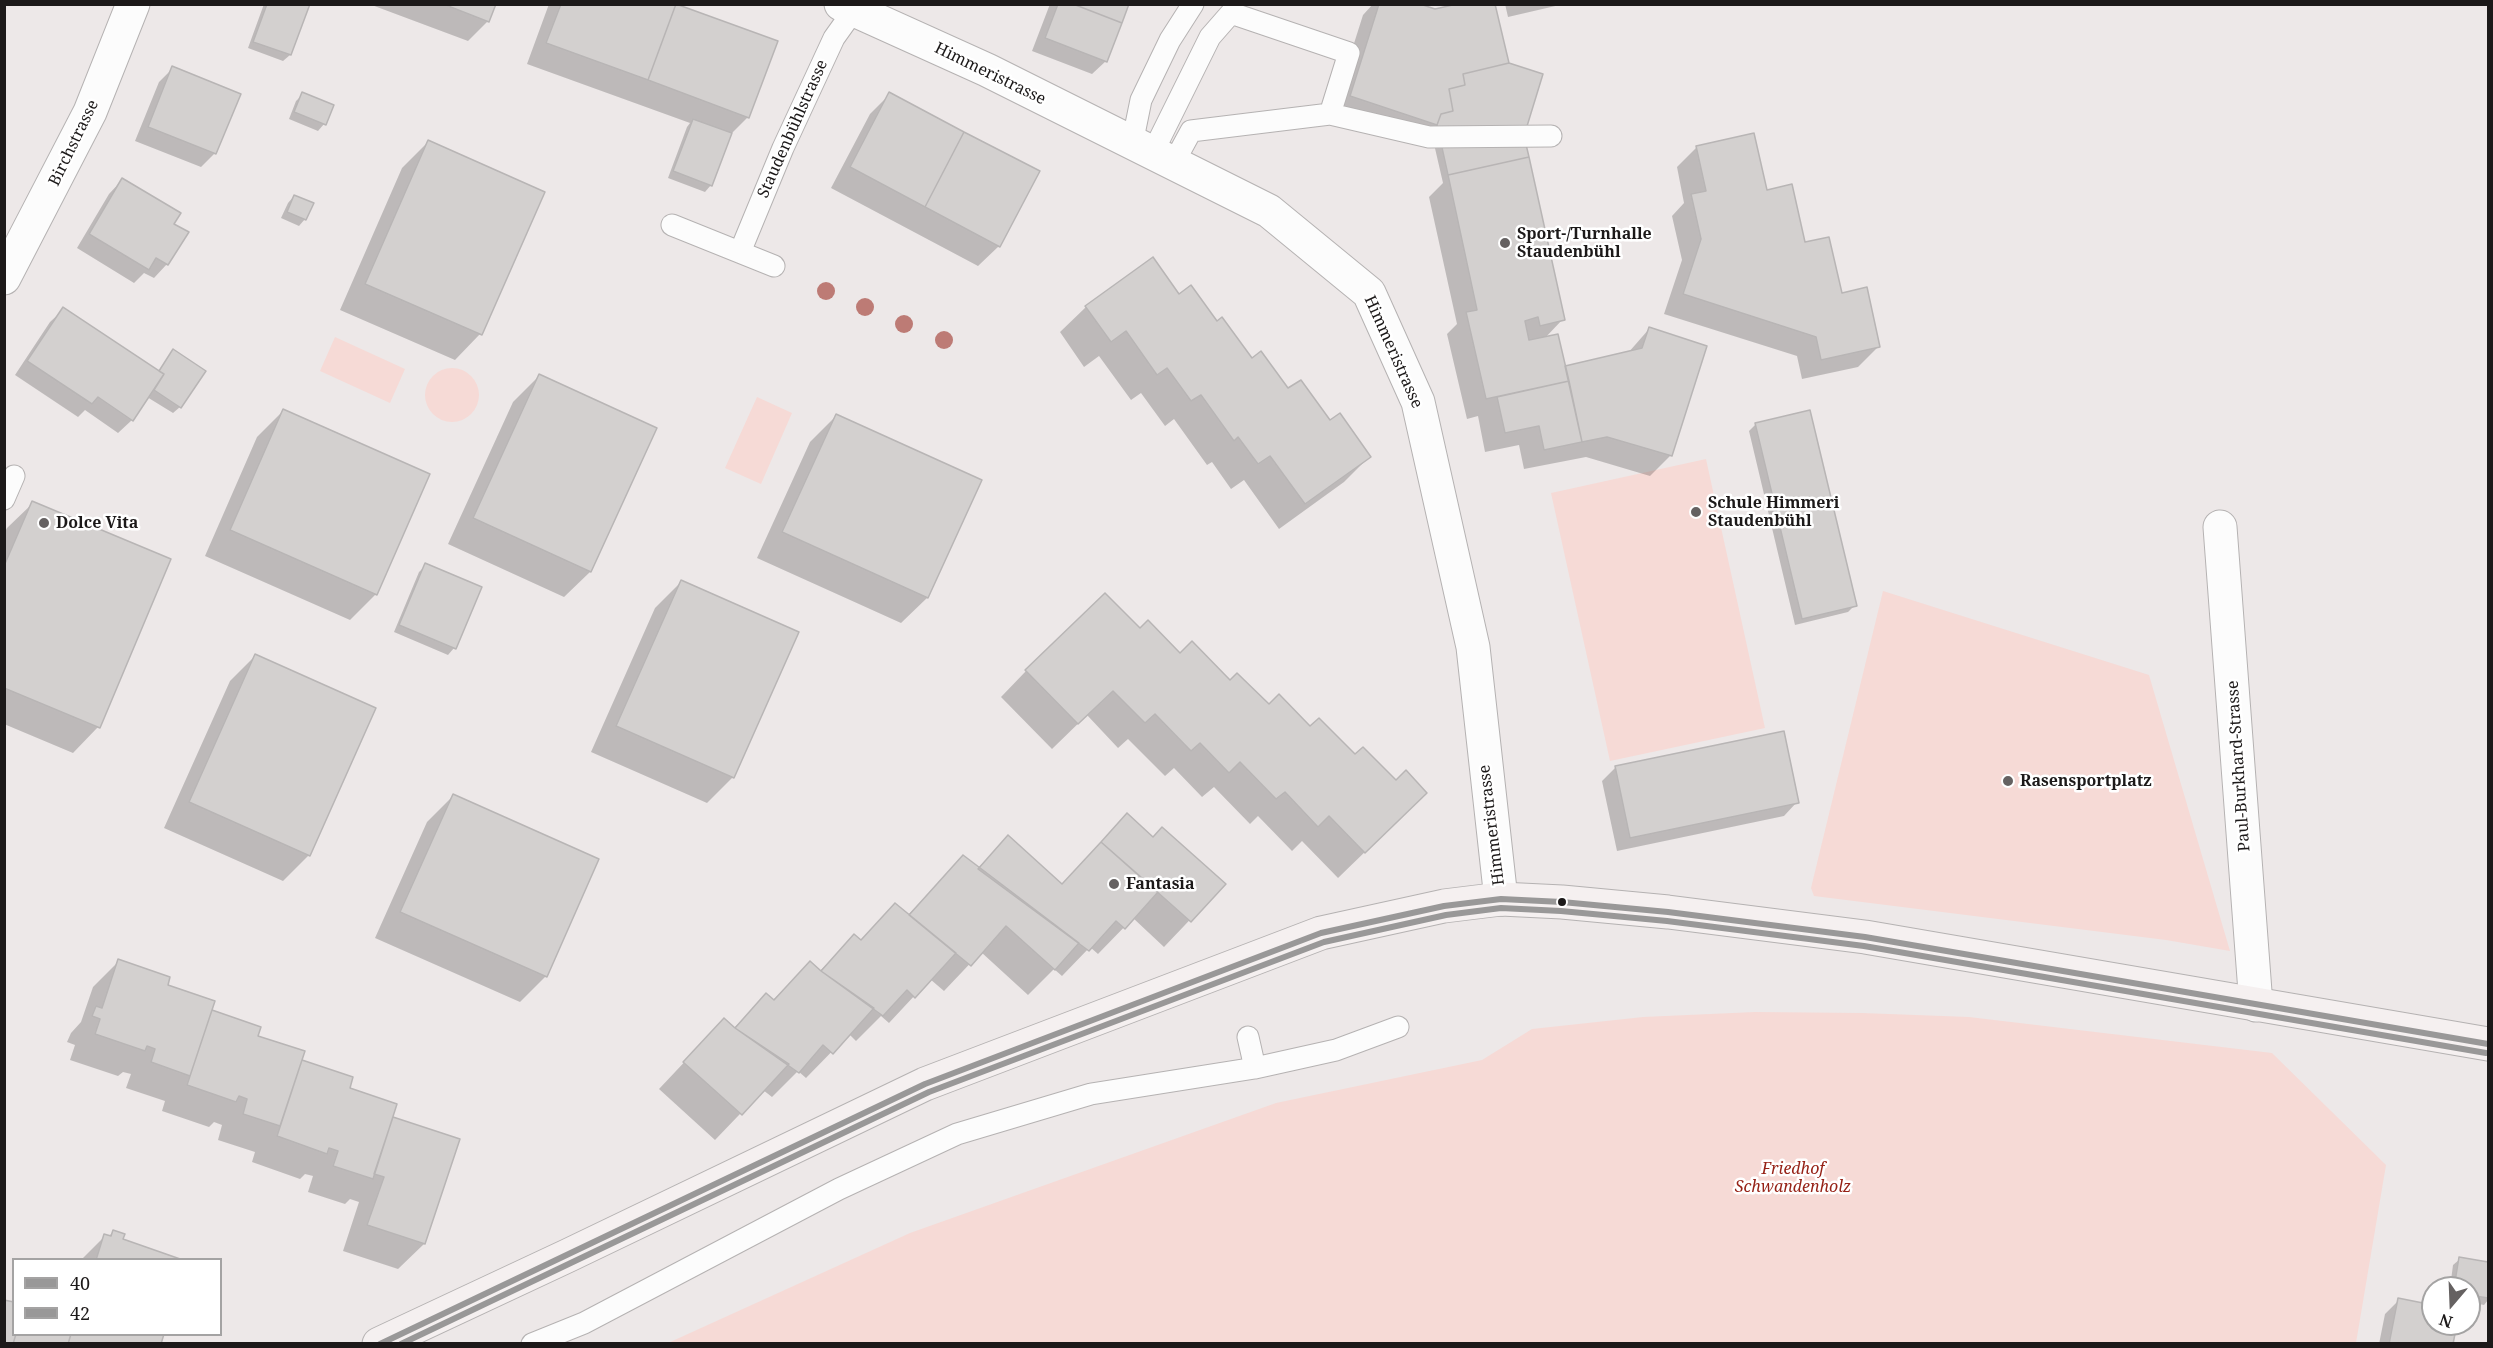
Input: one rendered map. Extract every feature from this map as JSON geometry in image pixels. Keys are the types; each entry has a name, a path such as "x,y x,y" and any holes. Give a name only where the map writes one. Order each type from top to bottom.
{"street":[{"name":"Birchstrasse","path":"4,278 90,112 133,4"},
{"name":"Himmeristrasse","path":"848,7 987,70 1269,211 1369,293 1418,402 1473,647 1501,899"},
{"name":"Paul-Burkhard-Strasse","path":"2220,527 2256,1005"},
{"path":"379,1344 925,1084 1321,933 1444,906 1501,899 1668,912 1864,937 2488,1044"}],"lane":[{"path":"1152,154 1141,100 1170,40 1193,4"},
{"name":"Staudenbühlstrasse","path":"740,252 783,148 848,7"},
{"path":"1152,154 1210,37 1231,13 1349,52 1330,114"},
{"path":"1152,154 1191,131 1330,114 1429,137 1551,136"},
{"path":"672,225 774,266"},
{"path":"4,499 14,476"},
{"path":"532,1344 584,1323 839,1189 957,1134 1091,1094 1255,1068 1336,1050 1398,1027"},
{"path":"1248,1037 1255,1068"}],"green space":[{"path":"335,337 405,369 390,403 320,371"},
{"path":"447,368 457,368 467,372 475,380 479,395 475,410 467,418 457,422 447,422 437,418 429,410 425,400 425,390 429,380 437,372"},
{"path":"757,397 792,413 761,484 725,468"},
{"path":"1706,459 1765,728 1610,761 1551,493"},
{"name":"Rasensportplatz","path":"1883,591 2149,675 2230,951 2166,940 1814,896 1811,888"},
{"name":"Friedhof Schwandenholz","path":"1755,1012 1969,1017 2272,1053 2386,1165 2356,1343 668,1343 910,1233 1276,1103 1482,1060 1532,1029 1643,1017"}],"building":[{"path":"267,4 310,4 291,55 253,42"},
{"path":"443,4 496,4 489,22"},
{"path":"561,4 676,4 648,80 546,43"},
{"path":"676,4 778,41 749,118 648,80"},
{"path":"1058,4 1073,4 1122,23 1107,62 1045,38"},
{"path":"1073,4 1129,4 1122,23"},
{"path":"1379,4 1420,4 1435,9 1457,4 1495,4 1509,63 1463,74 1465,85 1449,89 1453,111 1441,114 1437,125 1350,96"},
{"path":"1509,63 1543,74 1524,136 1529,157 1448,175 1437,125 1441,114 1453,111 1449,89 1465,85 1463,74"},
{"path":"172,66 241,94 216,154 148,127"},
{"path":"302,92 334,105 326,125 294,112"},
{"path":"889,92 964,132 925,207 850,167"},
{"path":"693,119 732,133 712,186 673,171"},
{"path":"964,132 1040,171 1000,247 925,207"},
{"path":"1754,133 1767,190 1792,184 1805,242 1829,237 1842,293 1867,287 1880,347 1821,360 1816,337 1683,294 1701,239 1691,194 1706,191 1696,146"},
{"path":"428,140 545,192 482,335 365,284"},
{"name":"Sport-/Turnhalle Staudenbühl","path":"1529,157 1565,320 1540,326 1538,317 1525,321 1529,340 1558,334 1569,381 1486,399 1466,312 1477,310 1448,175"},
{"path":"122,178 181,213 174,224 189,232 168,265 156,258 149,270 89,234"},
{"path":"294,195 314,203 306,220 287,212"},
{"path":"1153,257 1179,294 1191,285 1217,321 1222,317 1252,358 1261,351 1288,388 1301,380 1330,420 1340,413 1371,457 1305,504 1270,456 1258,464 1238,437 1234,441 1201,395 1191,401 1167,368 1157,375 1126,331 1111,342 1085,306"},
{"path":"63,307 164,374 133,421 98,397 92,404 27,361"},
{"path":"1649,327 1707,346 1672,456 1607,437 1582,442 1565,366 1642,348"},
{"path":"173,349 206,371 181,408 154,390 164,374 159,371"},
{"path":"539,374 657,428 591,572 473,518"},
{"path":"1569,381 1582,442 1544,450 1539,426 1505,433 1497,397"},
{"path":"283,409 430,474 377,595 230,530"},
{"path":"1810,410 1857,606 1802,619 1755,423"},
{"path":"836,414 982,480 928,598 782,532"},
{"path":"32,501 171,559 100,728 4,688 4,566"},
{"path":"425,563 482,587 456,649 399,625"},
{"path":"681,580 799,632 734,778 616,726"},
{"path":"1105,593 1140,628 1148,620 1180,653 1192,641 1230,680 1237,673 1269,704 1279,694 1310,726 1319,718 1355,754 1363,747 1396,780 1406,770 1427,793 1365,853 1329,816 1318,827 1285,792 1276,799 1240,762 1229,773 1200,743 1191,751 1155,714 1145,723 1113,691 1078,724 1025,670"},
{"path":"255,654 376,708 310,856 189,802"},
{"path":"1784,731 1799,803 1630,838 1615,766"},
{"path":"453,794 599,859 547,977 400,912"},
{"path":"1127,813 1153,837 1162,827 1226,884 1191,922 1101,842"},
{"path":"1008,835 1062,884 1101,842 1158,892 1125,929 1116,921 1089,951 978,869"},
{"path":"963,855 1079,943 1055,970 1006,926 971,966 909,915"},
{"path":"895,903 956,953 915,998 907,990 883,1016 821,971 854,934 861,940"},
{"path":"118,959 170,977 168,985 215,1001 190,1076 151,1062 155,1049 147,1046 145,1051 95,1034 100,1019 92,1016 96,1006 102,1008"},
{"path":"810,961 874,1008 833,1054 823,1045 799,1073 735,1028 766,993 774,1000"},
{"path":"212,1010 261,1027 258,1036 305,1051 280,1126 243,1114 247,1099 239,1096 236,1102 187,1085"},
{"path":"724,1018 735,1028 789,1064 742,1115 683,1062"},
{"path":"302,1060 353,1077 350,1088 397,1104 373,1179 333,1166 338,1151 329,1148 327,1154 277,1136"},
{"path":"393,1117 460,1139 425,1244 367,1225 384,1177 374,1174"},
{"path":"113,1230 125,1234 123,1239 177,1258 97,1258 104,1234 111,1236"},
{"path":"2459,1257 2488,1262 2488,1298 2481,1297 2481,1276 2456,1276"},
{"path":"2398,1298 2421,1303 2421,1336 2455,1336 2453,1344 2389,1344"},
{"path":"4,1300 12,1302 12,1336 15,1336 13,1344 4,1344"},
{"path":"15,1336 70,1336 68,1344 13,1344"},
{"path":"70,1336 163,1336 161,1344 68,1344"}],"transit line":[{"name":"40","path":"380,1344 925,1084 1321,933 1444,906 1501,899 1562,902 1668,912 1865,937 2488,1044"},
{"name":"42","path":"401,1344 929,1092 1324,942 1446,915 1501,908 1561,911 1667,921 1864,946 2486,1053"}],"place":[{"name":"Sport-/Turnhalle Staudenbühl","path":"1505,243"},
{"name":"Schule Himmeri Staudenbühl","path":"1696,512"},
{"name":"Dolce Vita","path":"44,523"},
{"name":"Rasensportplatz","path":"2008,781"},
{"name":"Fantasia","path":"1114,884"}]}
